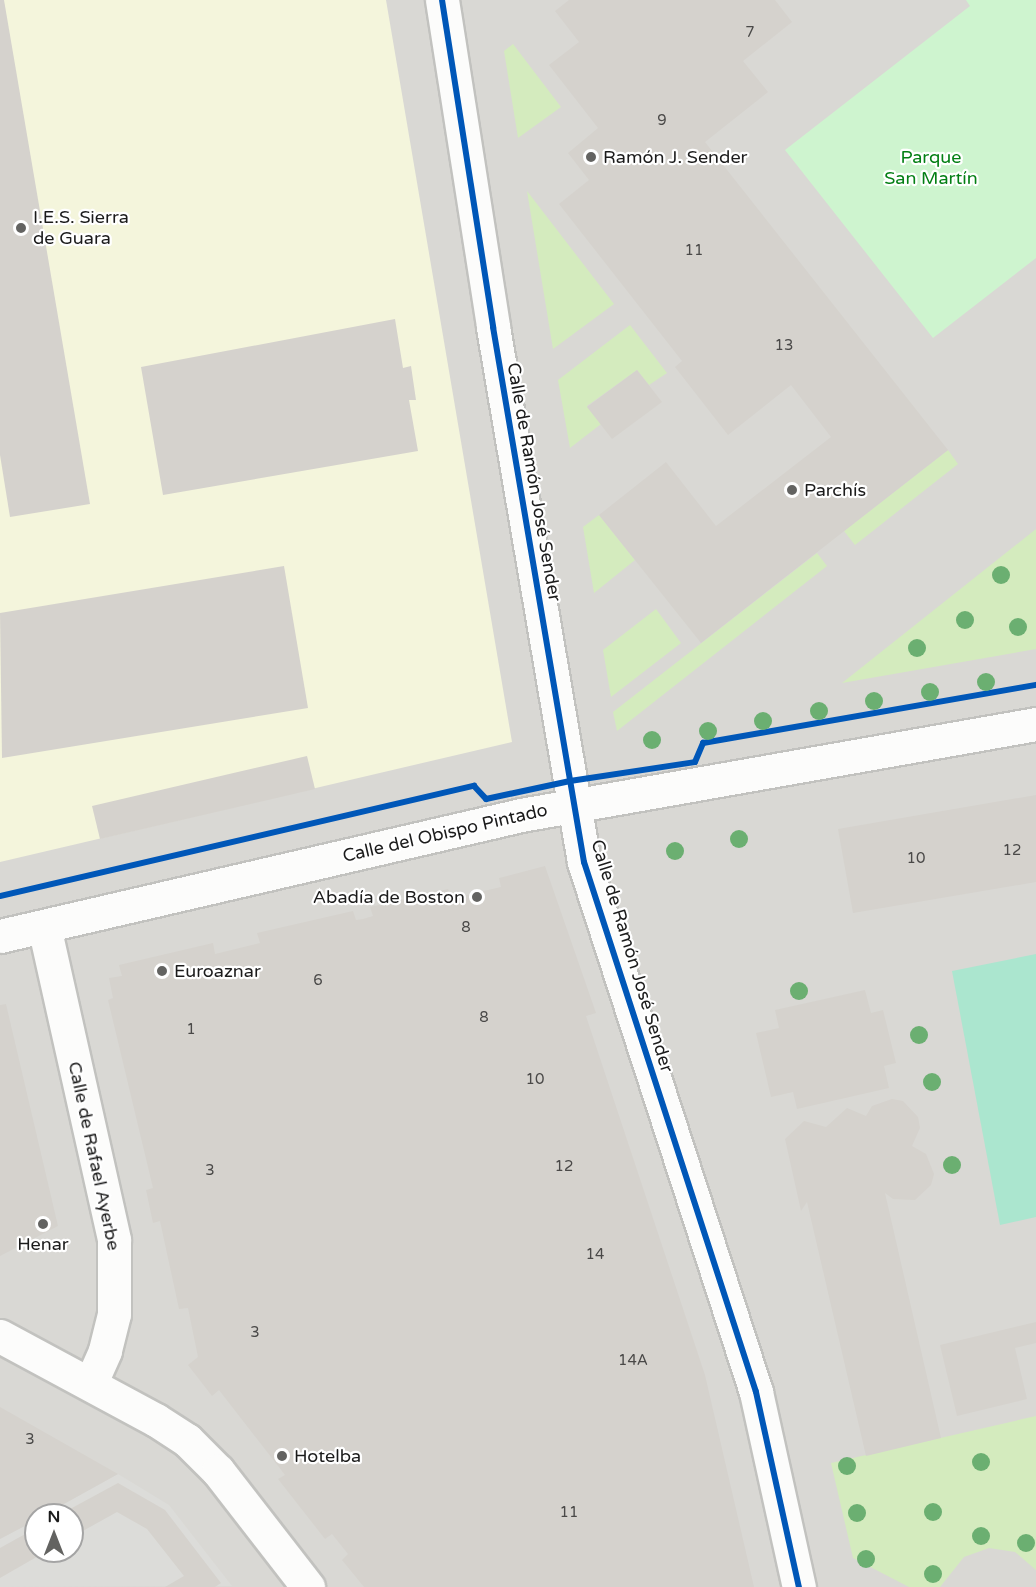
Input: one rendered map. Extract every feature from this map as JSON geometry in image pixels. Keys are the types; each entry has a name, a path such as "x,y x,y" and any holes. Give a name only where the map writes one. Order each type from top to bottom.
{"street":[{"name":"Calle de Ramón José Sender","path":"442,0 584,862 756,1392 799,1587"},
{"name":"Calle del Obispo Pintado","path":"0,936 574,804 1036,724"},
{"name":"Calle de Rafael Ayerbe","path":"44,926 114,1240 114,1314 105,1351 90,1384"},
{"path":"0,1336 187,1440 218,1472 308,1587"}],"shaded area":[{"path":"0,0 1036,0 1036,1587 0,1587"},
{"path":"0,0 386,0 512,742 0,862"},
{"path":"118,1474 169,1505 232,1586 0,1587 0,1539 24,1526 24,1563 84,1563 84,1503 66,1503"}],"green space":[{"name":"Parque San Martín","path":"966,0 1036,0 1036,258 933,338 785,150 970,6"},
{"path":"513,44 561,107 518,138 504,51"},
{"path":"527,191 614,304 553,349"},
{"path":"630,325 667,373 649,385 637,370 587,406 601,424 570,448 558,380"},
{"path":"948,450 958,464 855,545 844,531"},
{"path":"599,515 635,560 594,593 583,527"},
{"path":"1036,529 1036,649 842,683"},
{"path":"817,553 827,566 617,731 613,712"},
{"path":"656,609 681,643 611,697 603,650"},
{"path":"1036,954 1036,1217 1000,1225 952,971"},
{"path":"1036,1416 1036,1570 1015,1552 989,1548 964,1557 940,1587 909,1587 853,1558 831,1463"}],"building":[{"name":"I.E.S. Sierra de Guara","path":"0,0 4,0 90,504 10,517 0,455"},
{"path":"569,0 775,0 792,22 743,61 768,92 705,142 948,450 701,643 599,515 666,462 716,526 831,437 791,385 728,435 675,367 682,361 559,204 589,180 568,153 598,128 549,65 579,42 555,11"},
{"path":"395,319 403,368 411,366 416,400 409,400 418,451 163,495 141,367"},
{"path":"637,370 662,402 612,439 587,407"},
{"path":"284,566 308,708 2,758 0,613"},
{"path":"307,756 315,789 100,839 92,806"},
{"path":"1036,795 1036,882 853,913 838,829"},
{"path":"545,866 596,1013 586,1016 705,1375 754,1587 364,1587 342,1560 348,1554 332,1534 325,1539 278,1479 285,1475 219,1390 212,1396 188,1365 198,1357 188,1308 179,1309 160,1221 153,1223 146,1190 153,1188 108,1000 113,998 109,978 122,976 119,965 213,943 215,954 260,943 257,933 353,911 356,920 363,919 373,916 370,907 448,889 453,898 501,887 499,878"},
{"path":"865,990 871,1013 883,1010 896,1063 884,1066 889,1088 797,1109 793,1092 771,1097 756,1033 779,1028 775,1010"},
{"path":"6,1004 58,1226 0,1256 0,1005"},
{"path":"892,1099 903,1101 918,1117 920,1128 912,1146 926,1154 934,1174 931,1185 915,1200 893,1199 885,1193 941,1438 866,1456 807,1202 801,1211 785,1139 804,1121 826,1127 847,1108 866,1116 872,1106"},
{"path":"1036,1322 1036,1343 1015,1348 1027,1399 957,1416 940,1345"},
{"path":"0,1407 118,1474 66,1503 24,1503 24,1526 0,1539"},
{"path":"118,1483 165,1510 221,1583 215,1587 165,1587 184,1576 147,1529 117,1512 84,1530 84,1503 81,1503"},
{"path":"24,1535 24,1563 26,1563 0,1578 0,1548"}],"cycle path":[{"path":"442,0 493,327 584,862 756,1392 799,1587"},
{"path":"0,896 474,786 486,799 570,781 695,762 703,743 1036,685"}],"place":[{"name":"Ramón J. Sender","path":"591,157"},
{"name":"I.E.S. Sierra de Guara","path":"21,228"},
{"name":"Parchís","path":"792,490"},
{"name":"Abadía de Boston","path":"477,897"},
{"name":"Euroaznar","path":"162,971"},
{"name":"Henar","path":"43,1224"},
{"name":"Hotelba","path":"282,1456"}]}
